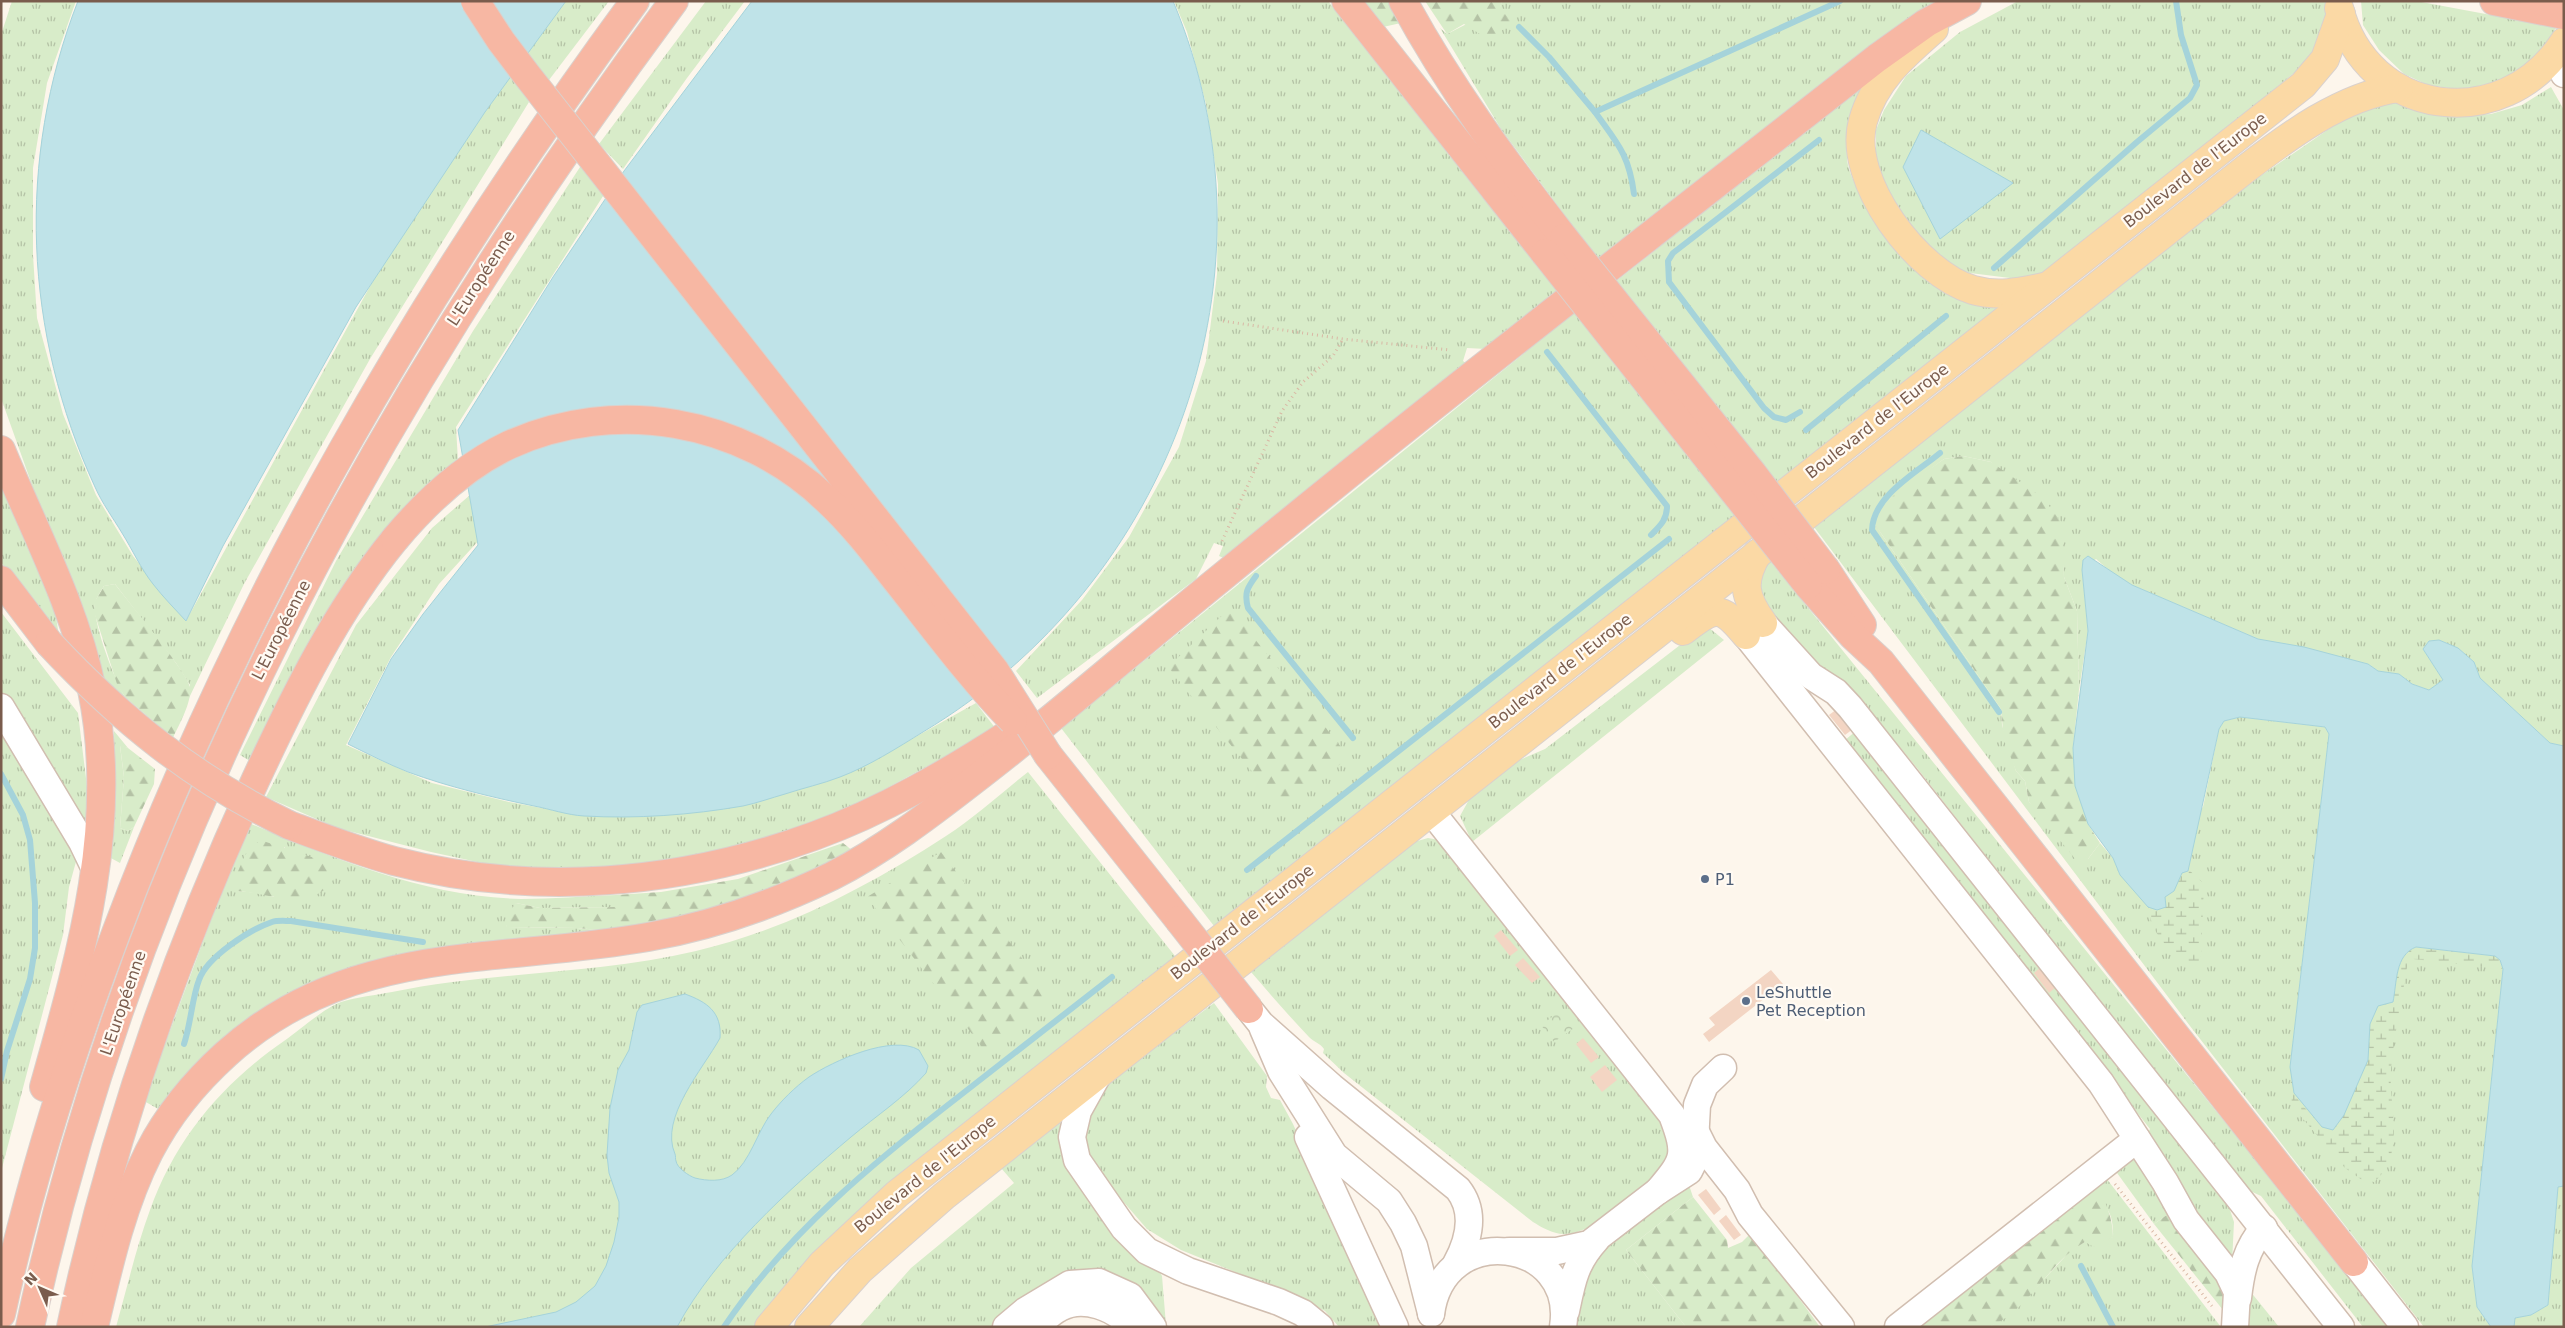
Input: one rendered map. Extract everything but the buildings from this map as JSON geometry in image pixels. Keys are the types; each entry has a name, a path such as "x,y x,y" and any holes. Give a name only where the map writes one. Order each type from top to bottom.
{"highway":[{"path":"475,1 501,41 526,74 995,671 1048,755"},
{"name":"L'Européenne","path":"1,1314 43,1152 90,1002 158,824 226,672 298,528 396,356 460,253 546,123 635,1"},
{"name":"L'Européenne","path":"30,1327 72,1161 121,1008 176,863 255,682 364,472 428,362 530,203 674,1"},
{"path":"1346,1 1555,245 1817,577 1854,636 1881,662 2354,1262"},
{"path":"1403,1 1436,61 1555,245"},
{"path":"94,1327 119,1229 149,1152 167,1122 197,1082 238,1044 259,1028 303,1001 329,989 364,977 452,959 613,943 682,930 759,908 833,875 900,835 996,764 1224,575 1890,48 1926,23 1969,1"},
{"path":"2494,1 2564,15"},
{"path":"71,1327 106,1186 162,1010 214,875 277,735 312,666 351,598 395,539 418,512 460,476 508,446 532,436 579,423 626,419 654,420 697,427 739,442 807,482 825,498 861,537 980,686 1048,755 1255,1016"},
{"path":"1,450 62,596 92,689 102,766 101,807 95,869 77,960 1,1250"},
{"path":"1,580 49,643 124,718 176,760 224,791 289,825 360,851 396,861 513,880 584,882 670,874 746,858 808,838 853,820 962,763 1032,718 1224,575"}],"main road":[{"path":"1969,1 1914,46 1880,84 1868,108 1861,130 1860,152 1864,171 1871,189 1892,223 1926,262 1948,279 1973,290 1998,294 2048,286"},
{"path":"2340,8 2350,37 2362,57 2379,74 2399,88 2436,102 2482,101 2505,94 2525,83 2562,53"},
{"name":"Boulevard de l'Europe","path":"769,1327 822,1264 897,1194 2307,80 2330,51 2340,8"},
{"name":"Boulevard de l'Europe","path":"809,1327 846,1284 895,1238 1431,811 2258,160 2331,113 2368,96 2399,88"},
{"path":"1755,629 1746,584 1750,567 1757,554"},
{"path":"1499,758 1567,721 1690,626 1710,613 1726,613 1755,629"}],"lane":[{"path":"1755,629 2101,1083 2165,1182 2186,1220 2228,1273 2237,1292 2230,1314"},
{"path":"1755,629 1811,676 1836,692 1850,707 2341,1327"},
{"path":"1,707 82,842 95,869"},
{"path":"1431,811 1672,1115 1682,1144 1682,1157 1677,1169 1658,1191"},
{"path":"1255,1016 1281,1071 1317,1158 1395,1327"},
{"path":"1255,1016 1332,1087 1458,1189 1467,1203 1469,1219 1466,1244 1456,1264"},
{"path":"1563,1324 1575,1269 1584,1253 1596,1240 1658,1191 1689,1171 1694,1161 1697,1106 1705,1085 1723,1068"},
{"path":"1281,1071 1334,1155 1389,1201 1403,1223 1414,1246 1432,1320"},
{"path":"1098,1075 1078,1111 1072,1136 1077,1160 1124,1228 1147,1251 1188,1271 1278,1302 1303,1313 1320,1327"},
{"path":"1695,1130 1704,1148 1737,1190 1750,1215 1841,1327"},
{"path":"1898,1327 2100,1166 2137,1139"},
{"path":"2230,1314 2246,1255 2254,1239 2264,1228"},
{"path":"1432,1320 1436,1291 1448,1272 1466,1258 1487,1251 1570,1250 1596,1240"},
{"path":"1509,1251 1530,1258 1547,1272 1562,1300 1563,1324"},
{"path":"2354,1262 2405,1327"},
{"path":"1006,1327 1025,1311 1070,1284 1099,1282 1130,1296 1153,1327"},
{"path":"1021,1327 1057,1298 1089,1292 1123,1306 1140,1327"},
{"path":"1035,1327 1061,1307 1091,1302 1124,1318 1131,1327"},
{"path":"1056,1327 1087,1317 1111,1323 1115,1327"}],"path":[{"path":"1223,320 1343,339 1450,350"},
{"path":"1222,541 1282,411 1303,382 1333,356 1343,339"},
{"path":"2100,1166 2230,1314"}],"green space":[{"path":"12,1 76,1 47,83 33,168 33,255 37,318 63,414 96,495 133,556 186,621 374,279 511,72 529,102 370,359 244,584 189,698 190,685 176,663 115,584 104,586 95,604 95,613 105,651 115,678 125,697 102,681 1,398 1,35"},
{"path":"563,1 609,1 549,80 526,52"},
{"path":"706,1 745,1 687,78 623,169 599,144"},
{"path":"1174,1 1328,1 1482,197 1559,291 1486,349 1467,348 1463,361 1467,364 1226,559 1219,556 1223,546 1214,543 1196,579 1037,698 1016,671 1082,600 1129,537 1179,447 1206,361 1217,274 1218,184 1206,104 1187,32"},
{"path":"1364,1 1389,1 1401,23 1383,27"},
{"path":"1425,1 1502,1 1500,8 1511,21 1491,41 1464,24 1447,34"},
{"path":"1502,1 1938,1 1911,17 1597,259 1501,129 1440,28 1447,34 1500,7"},
{"path":"2018,1 2325,1 2327,34 2305,64 2066,260 2034,281 1962,272 1925,250 1876,176 1876,130 1884,110 1906,76 1960,32"},
{"path":"2361,1 2416,1 2556,27 2544,53 2514,77 2462,90 2428,85 2404,74 2379,50 2363,25"},
{"path":"1866,84 1851,126 1847,148 1849,169 1864,200 1904,253 1944,292 1950,296 1965,300 2004,303 1775,485 1615,282"},
{"path":"2551,87 2564,110 2564,746 2550,743 2480,678 2474,662 2458,648 2439,640 2429,641 2423,649 2443,680 2429,690 2412,684 2399,674 2378,671 2368,664 2258,639 2132,585 2111,572 2096,559 2082,570 2088,631 2079,690 2077,611 2064,577 2062,552 1991,462 1963,456 1944,459 1882,505 1874,523 2001,709 2002,725 2016,771 2025,781 2029,802 2088,859 2100,843 2113,858 2120,875 2203,807 2219,729 2224,721 2240,717 2325,727 2329,734 2290,1067 2401,958 2495,956 2503,969 2472,1266 2477,1307 2491,1327 2424,1327 2190,1026 1814,527 2091,307 2256,179 2339,122 2384,104 2406,102 2427,110 2458,116 2491,114 2522,105"},
{"path":"582,164 605,193 456,427 458,461 382,535 343,585 300,659 250,761 240,755 336,561 473,331"},
{"path":"1575,312 1737,517 1214,926 1061,728"},
{"path":"1963,456 1991,462 2043,498 2062,523 2064,577 2077,611 2079,690 2073,748 2088,824 2100,843 2088,859 2076,860 2029,802 2025,781 2016,771 2004,740 2001,709 1874,523 1882,505 1907,485 1944,459"},
{"path":"1,485 55,611 60,642 21,593 1,562"},
{"path":"470,495 481,538 439,584 391,657 346,745 432,783 509,802 569,813 641,817 720,807 892,750 976,703 996,729 852,807 762,840 687,861 590,870 496,866 337,828 266,797 356,625 432,528"},
{"path":"1770,561 2276,1185 2387,1327 2363,1327 2261,1196 2248,1190 1917,768 1857,695 1820,669 1763,607 1759,576"},
{"path":"115,584 169,652 187,679 190,687 189,700 173,738 125,697 117,684 95,615 95,601 104,586"},
{"path":"1230,608 1349,757 1283,810 1168,667"},
{"path":"1,612 78,713 90,811 69,887 63,935 1,1172"},
{"path":"1708,627 1724,640 1472,842 1460,816 1471,796 1510,764 1545,749 1697,632"},
{"path":"114,731 128,748 120,746 124,777 120,828 128,831 134,827 120,863 109,857 115,821"},
{"path":"1856,731 2225,1195 2234,1222 2232,1263 2144,1139 2150,1129 1845,740"},
{"path":"120,745 128,748 155,769 154,784 134,827 128,831 120,828 124,777"},
{"path":"1028,772 1175,956 871,1205 803,1268 755,1327 116,1327 150,1210 173,1159 187,1136 221,1094 241,1075 327,1009 341,1002 353,999 430,985 620,965 658,959 696,951 762,931 826,904 887,872 946,836"},
{"path":"249,823 314,850 382,874 416,884 451,891 486,897 521,899 616,895 617,907 540,908 516,903 506,927 577,928 621,932 443,947 399,955 356,966 314,981 275,1001 212,1056 160,1110 144,1101 222,890","holes":["285,847 274,897 238,891"]},
{"path":"1428,838 1439,840 1672,1135 1671,1168 1620,1208 1591,1226 1577,1232 1557,1233 1533,1222 1344,1073 1323,1053 1324,1049 1309,1037 1251,972 1414,842"},
{"path":"260,840 333,864 337,870 332,881 328,887 318,894 308,897 284,898 238,891 233,883 245,855"},
{"path":"843,843 853,851 753,898 621,932 577,928 506,927 508,914 516,903 540,908 616,907 616,895 661,892 738,879"},
{"path":"941,852 1053,999 985,1051 867,897"},
{"path":"2188,869 2204,884 2201,956 2198,966 2193,968 2163,942 2150,918 2148,907 2157,910 2165,897 2173,891 2182,873"},
{"path":"2416,947 2495,956 2500,960 2503,969 2413,959 2407,967 2391,1069 2393,1144 2390,1158 2384,1171 2374,1182 2362,1180 2345,1168 2292,1106 2290,1067 2295,1091 2302,1106 2316,1115 2339,1124 2368,1060 2370,1024 2378,1006 2393,1002 2398,970 2404,956"},
{"path":"1214,1003 1267,1076 1266,1087 1271,1098 1280,1100 1293,1124 1385,1327 1339,1327 1325,1311 1292,1295 1181,1250 1147,1229 1089,1162 1084,1130 1109,1082"},
{"path":"1563,1009 1577,1026 1554,1042 1541,1025"},
{"path":"1070,1112 1062,1144 1155,1264 1162,1276 1166,1325 1135,1290 1002,1327 859,1327 911,1268 1014,1183 1001,1168"},
{"path":"2130,1152 2171,1212 2154,1224 2112,1166"},
{"path":"2103,1174 2221,1327 1990,1327 2024,1301 2072,1249 2085,1242 2113,1237 2112,1219 2106,1208 2083,1189"},
{"path":"1689,1185 1693,1197 1626,1250 1686,1327 1577,1327 1578,1293 1597,1252"},
{"path":"2558,1186 2564,1186 2564,1327 2514,1327 2515,1318 2531,1315 2548,1305"},
{"path":"2098,1187 2112,1224 2113,1237 2094,1247 2085,1242 2072,1251 2060,1261 2017,1309 2005,1319 1991,1326 1914,1327 2083,1189"},
{"path":"1693,1197 1727,1240 1728,1248 1742,1242 1751,1233 1820,1327 1686,1327 1626,1250"},
{"path":"2171,1212 2226,1286 2227,1315 2154,1224"},
{"path":"2250,1291 2279,1327 2245,1327"}],"water":[{"path":"78,1 566,1 485,112 356,307 223,546 186,621 149,578 95,487 71,428 54,368 42,307 37,246 37,184 45,122 58,61"},
{"path":"752,1 1173,1 1205,104 1217,209 1210,313 1184,413 1142,507 1083,593 1010,669 923,732 862,768 819,784 743,806 723,809 644,817 584,816 502,799 439,782 400,769 348,744 391,659 423,614 478,545 458,430 553,277 624,171"},
{"path":"1921,130 2013,183 1940,239 1903,167"},
{"path":"2088,556 2132,585 2258,639 2304,647 2368,664 2378,671 2399,674 2412,684 2429,690 2443,680 2423,649 2429,641 2439,640 2458,648 2474,662 2480,678 2550,743 2564,746 2564,1186 2558,1187 2548,1305 2531,1315 2515,1318 2514,1327 2491,1327 2477,1307 2472,1266 2503,969 2500,960 2495,956 2416,947 2409,951 2404,956 2398,970 2393,1002 2378,1006 2370,1024 2368,1060 2344,1115 2333,1130 2322,1127 2294,1093 2290,1067 2329,734 2325,727 2240,717 2224,721 2219,729 2188,871 2182,873 2174,891 2165,897 2166,907 2157,910 2148,907 2120,875 2113,858 2088,824 2075,786 2073,748 2088,631 2082,570 2083,560"},
{"path":"685,994 712,1009 720,1029 720,1038 685,1094 673,1125 672,1140 677,1164 695,1178 714,1180 724,1179 732,1175 744,1163 766,1121 779,1104 809,1077 847,1057 879,1047 908,1046 919,1050 928,1066 926,1073 900,1098 803,1178 755,1225 712,1274 693,1300 677,1327 485,1327 556,1312 576,1302 595,1286 606,1266 614,1242 619,1217 619,1202 609,1173 607,1155 610,1108 618,1070 629,1050 637,1012 642,1005"}],"waterway":[{"path":"1519,27 1549,57 1595,112 1840,1"},
{"path":"1994,268 2190,98 2197,85 2181,35 2176,1"},
{"path":"1595,112 1621,150 1629,169 1634,194"},
{"path":"1800,412 1786,420 1774,417 1764,408 1669,282 1668,261 1673,253 1819,140"},
{"path":"1806,430 1946,316"},
{"path":"1547,352 1667,506 1664,519 1651,535"},
{"path":"1940,453 1897,486 1888,496 1874,518 1872,530 1999,712"},
{"path":"1247,870 1669,539"},
{"path":"1256,576 1247,591 1248,608 1353,738"},
{"path":"1,774 23,815 30,840 35,903 35,948 30,979 7,1051 1,1079"},
{"path":"184,1044 197,987 203,971 230,945 252,931 274,921 291,921 423,942"},
{"path":"724,1327 775,1260 865,1173 929,1120 1112,977"},
{"path":"2081,1266 2113,1327"}],"place":[{"name":"P1","path":"1705,879"},
{"name":"LeShuttle Pet Reception","path":"1746,1001"}]}
